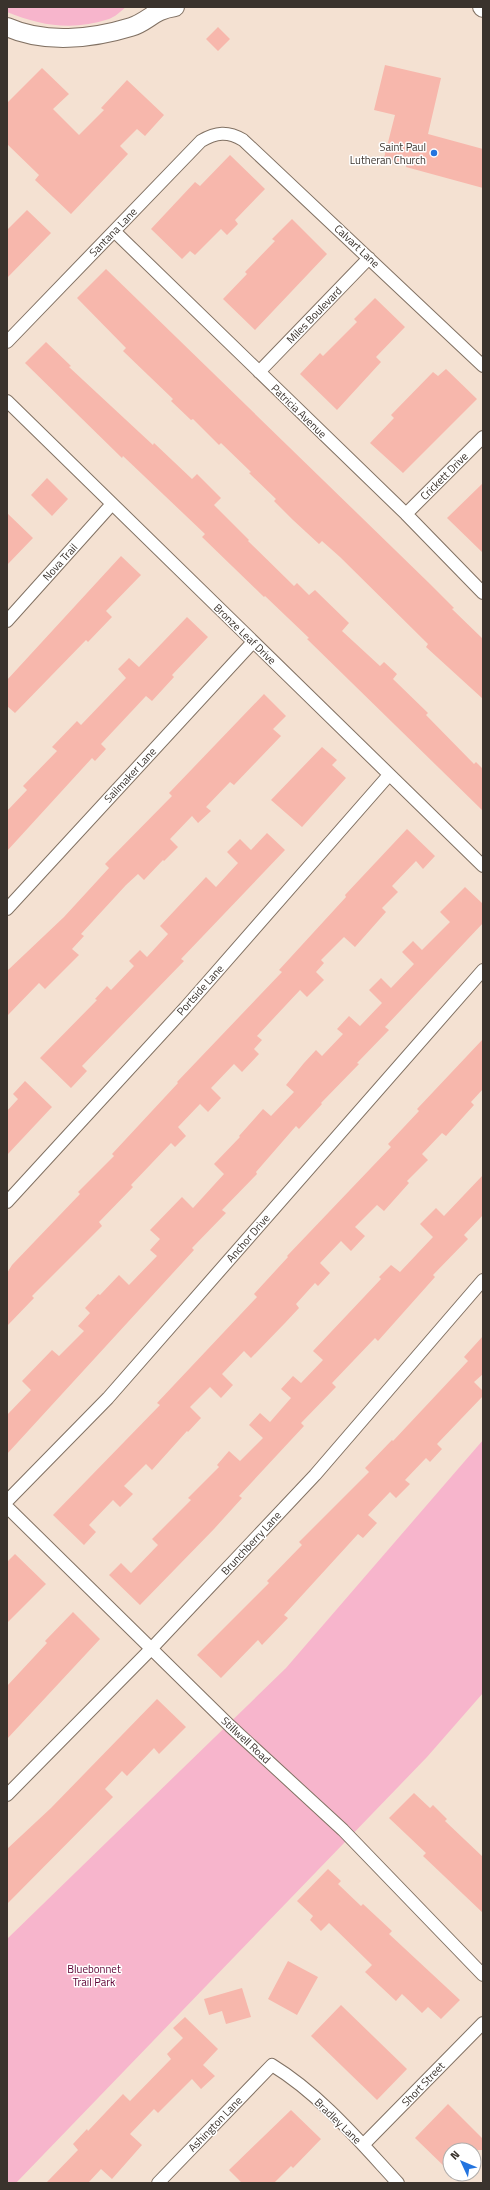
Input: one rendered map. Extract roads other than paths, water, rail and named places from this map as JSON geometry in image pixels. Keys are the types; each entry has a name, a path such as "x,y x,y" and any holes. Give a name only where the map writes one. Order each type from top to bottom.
{"street":[{"path":"10,32 81,38 132,27 166,8"},
{"name":"Santana Lane","path":"7,342 200,141 210,136 226,132"},
{"name":"Calvart Lane","path":"226,132 244,140 483,366"},
{"name":"Patricia Avenue","path":"114,231 406,514 483,593"},
{"name":"Miles Boulevard","path":"259,372 369,258"},
{"name":"Bronze Leaf Drive","path":"7,401 389,775 481,861"},
{"name":"Crickett Drive","path":"406,514 483,438"},
{"name":"Nova Trail","path":"7,621 112,504"},
{"name":"Sailmaker Lane","path":"7,909 253,642"},
{"name":"Portside Lane","path":"7,1202 185,1008 389,775"},
{"name":"Anchor Drive","path":"7,1501 108,1398 483,970"},
{"name":"Brunchberry Lane","path":"7,1795 151,1649 315,1475 483,1280"},
{"name":"Stillwell Road","path":"7,1507 230,1726 344,1830 483,1975"},
{"name":"Short Street","path":"363,2145 483,2023"},
{"name":"Bradley Lane","path":"272,2065 295,2079 363,2145 398,2183"},
{"name":"Ashington Lane","path":"158,2183 272,2065"}],"place":[{"name":"Saint Paul Lutheran Church","path":"434,153"}],"park label":[{"name":"Bluebonnet Trail Park","path":"94,1975"}]}
